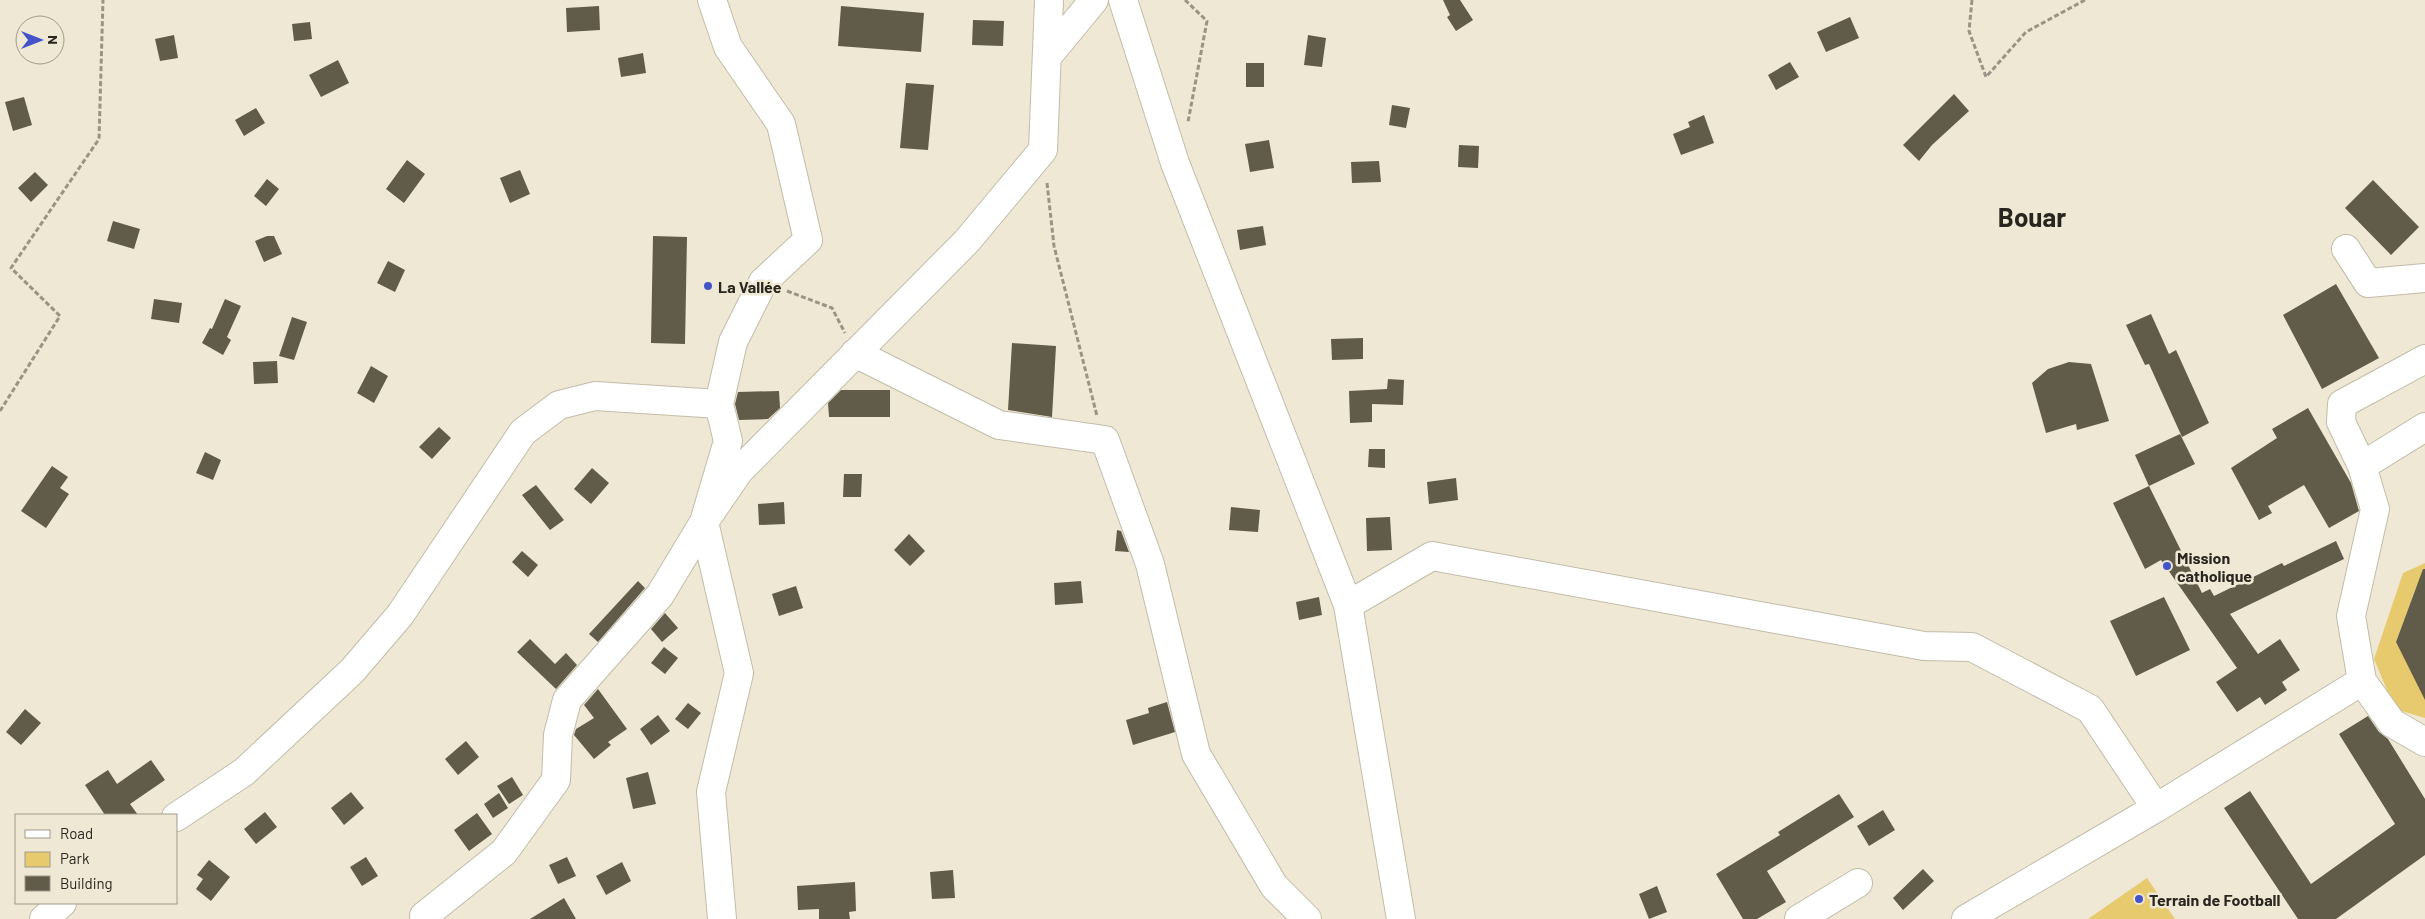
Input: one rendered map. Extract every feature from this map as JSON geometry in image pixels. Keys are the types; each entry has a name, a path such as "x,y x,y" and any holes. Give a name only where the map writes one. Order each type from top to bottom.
{"street":[{"path":"712,0 728,47 781,124 808,240 763,282 733,342 719,404 728,441 704,522 739,673 711,792 722,919"},
{"path":"427,919 424,916 504,852 556,780 558,735 566,700 660,595 704,522 739,471 967,241 1043,150 1049,0"},
{"path":"1047,57 1094,0"},
{"path":"1123,0 1175,163 1348,605 1402,919"},
{"path":"2346,249 2368,283 2425,278"},
{"path":"855,353 999,425 1105,440 1150,564 1196,754 1274,886 1306,919"},
{"path":"2425,359 2342,404 2341,422 2362,466 2374,509 2351,616 2362,681 2392,723 2425,742"},
{"path":"178,816 244,772 352,671 400,616 523,432 559,405 595,396 719,404"},
{"path":"2362,466 2425,427"},
{"path":"1348,605 1432,556 1924,646 1972,647 2090,709 2156,808"},
{"path":"1966,919 2156,808 2362,681"},
{"path":"1799,919 1858,883"},
{"path":"44,919 61,904"}],"path":[{"path":"0,411 60,316 11,268 99,139 102,0"},
{"path":"1185,0 1206,22 1185,129"},
{"path":"1972,0 1968,31 1986,77 2026,32 2084,0"},
{"path":"1043,150 1054,246 1092,403 1105,440"},
{"path":"763,282 832,308 855,353"}],"green space":[{"path":"2425,563 2425,581 2417,585 2396,642 2425,697 2425,718 2395,709 2374,659 2403,573"},
{"name":"Terrain de Football","path":"2147,878 2175,919 2088,919"}],"building":[{"path":"1443,0 1460,0 1473,20 1456,31 1447,17 1450,15"},
{"path":"599,6 600,30 567,32 566,8"},
{"path":"841,6 924,13 921,52 838,46"},
{"path":"1850,17 1859,38 1826,52 1817,32"},
{"path":"973,20 1004,21 1003,46 972,45"},
{"path":"310,22 312,39 294,41 292,24"},
{"path":"174,35 178,58 160,61 155,39"},
{"path":"1308,35 1326,38 1322,67 1304,65"},
{"path":"643,53 646,73 621,77 618,58"},
{"path":"338,60 349,83 321,97 309,75"},
{"path":"1790,62 1799,77 1776,90 1768,75"},
{"path":"1246,63 1264,63 1264,87 1246,87"},
{"path":"906,83 934,85 928,150 900,148"},
{"path":"1954,94 1969,111 1932,145 1919,161 1903,145"},
{"path":"24,97 32,125 13,131 5,102"},
{"path":"1392,105 1410,108 1406,128 1389,125"},
{"path":"256,108 265,123 244,136 235,120"},
{"path":"1704,115 1714,143 1681,155 1673,134 1690,127 1688,122"},
{"path":"1269,140 1274,168 1250,172 1245,144"},
{"path":"1459,145 1479,146 1478,168 1458,167"},
{"path":"407,160 425,174 404,203 386,189"},
{"path":"1379,161 1381,182 1352,183 1351,162"},
{"path":"520,170 530,194 510,203 500,178"},
{"path":"35,172 48,185 31,202 18,188"},
{"path":"267,179 279,189 266,206 254,196"},
{"path":"2373,180 2419,227 2391,255 2345,208"},
{"path":"113,221 140,229 134,249 107,241"},
{"path":"1263,226 1266,245 1240,250 1237,230"},
{"path":"267,236 274,236 282,254 264,262 255,241"},
{"path":"653,236 687,237 685,344 651,343"},
{"path":"388,261 405,270 395,292 377,283"},
{"path":"2336,284 2379,358 2322,389 2283,315"},
{"path":"154,299 182,303 179,323 151,319"},
{"path":"225,299 241,306 227,337 231,340 223,355 202,343 210,328 212,329"},
{"path":"2151,314 2169,354 2176,350 2209,423 2182,437 2149,364 2145,365 2126,325"},
{"path":"292,317 307,322 294,360 279,356"},
{"path":"1363,338 1363,359 1332,360 1331,339"},
{"path":"1012,343 1056,346 1052,417 1008,410"},
{"path":"277,361 278,383 254,384 253,362"},
{"path":"2069,362 2091,364 2109,421 2077,430 2076,424 2046,433 2032,383 2048,369"},
{"path":"371,366 388,376 374,403 357,393"},
{"path":"1388,379 1404,380 1403,405 1372,404 1372,422 1350,423 1349,391 1387,389"},
{"path":"841,390 890,390 890,417 829,417 828,403"},
{"path":"779,391 780,408 768,419 739,420 735,404 738,392"},
{"path":"2308,408 2351,483 2359,511 2329,528 2304,485 2268,506 2272,513 2259,520 2231,468 2277,438 2272,429"},
{"path":"439,427 451,438 432,459 419,447"},
{"path":"2180,434 2195,464 2149,486 2135,455"},
{"path":"1369,449 1385,449 1385,468 1368,467"},
{"path":"205,452 221,460 213,480 196,473"},
{"path":"52,466 68,477 60,488 69,494 46,528 21,511"},
{"path":"592,468 609,483 591,504 574,489"},
{"path":"844,474 862,474 861,497 843,497"},
{"path":"1456,478 1458,500 1429,504 1427,482"},
{"path":"536,485 564,520 550,530 522,495"},
{"path":"2149,486 2202,593 2210,589 2214,596 2282,563 2284,566 2336,541 2344,559 2230,614 2258,654 2280,639 2300,670 2282,682 2287,690 2265,705 2260,697 2237,712 2216,682 2237,668 2161,560 2145,569 2113,503"},
{"path":"784,502 785,524 759,525 758,504"},
{"path":"1231,507 1260,510 1258,532 1229,530"},
{"path":"1390,517 1392,550 1367,551 1366,518"},
{"path":"1117,530 1121,531 1129,552 1115,551"},
{"path":"909,534 925,551 910,566 894,550"},
{"path":"522,551 538,565 528,577 512,562"},
{"path":"2423,569 2425,569 2425,700 2396,642"},
{"path":"638,581 645,588 598,642 589,634"},
{"path":"1081,581 1083,603 1055,605 1054,583"},
{"path":"796,586 803,608 779,616 772,594"},
{"path":"1319,597 1322,615 1299,620 1296,602"},
{"path":"2164,597 2190,650 2136,676 2110,621"},
{"path":"665,613 678,628 662,642 651,629"},
{"path":"530,639 555,664 566,653 577,665 556,689 517,652"},
{"path":"664,647 678,658 665,674 651,663"},
{"path":"598,689 627,729 608,742 611,745 594,759 574,735 576,729 594,718 584,705"},
{"path":"1167,702 1175,732 1133,745 1126,720 1149,713 1148,708"},
{"path":"688,703 701,713 688,729 675,719"},
{"path":"25,709 41,723 21,745 6,732"},
{"path":"658,715 670,731 651,745 640,729"},
{"path":"2368,716 2379,732 2388,739 2425,799 2425,855 2336,919 2298,919 2224,808 2250,791 2311,884 2395,824 2339,734"},
{"path":"466,741 479,757 458,775 445,759"},
{"path":"151,760 165,780 130,804 137,814 104,814 85,785 108,770 117,784"},
{"path":"648,772 656,804 633,809 626,778"},
{"path":"512,777 523,795 509,804 497,786"},
{"path":"351,792 364,808 344,825 331,808"},
{"path":"499,793 508,808 493,818 484,804"},
{"path":"1839,794 1854,817 1767,871 1786,902 1757,919 1743,919 1716,874 1780,835 1778,832"},
{"path":"1883,810 1895,830 1869,846 1857,826"},
{"path":"265,812 277,827 256,844 244,829"},
{"path":"477,813 492,834 469,851 454,830"},
{"path":"366,857 378,876 362,886 350,867"},
{"path":"567,857 576,876 558,884 549,865"},
{"path":"209,860 230,877 211,901 196,889 203,879 197,875"},
{"path":"622,862 631,881 606,895 596,876"},
{"path":"1923,869 1934,881 1903,910 1893,898"},
{"path":"953,870 955,898 932,899 930,872"},
{"path":"855,882 856,911 849,912 850,919 819,919 819,909 798,910 797,886"},
{"path":"1657,886 1667,912 1649,919 1639,894"},
{"path":"564,898 576,919 530,919"}],"place":[{"name":"La Vallée","path":"708,286"},
{"name":"Mission catholique","path":"2167,566"},
{"name":"Terrain de Football","path":"2139,899"}],"district":[{"name":"Bouar","path":"2032,216"}]}
